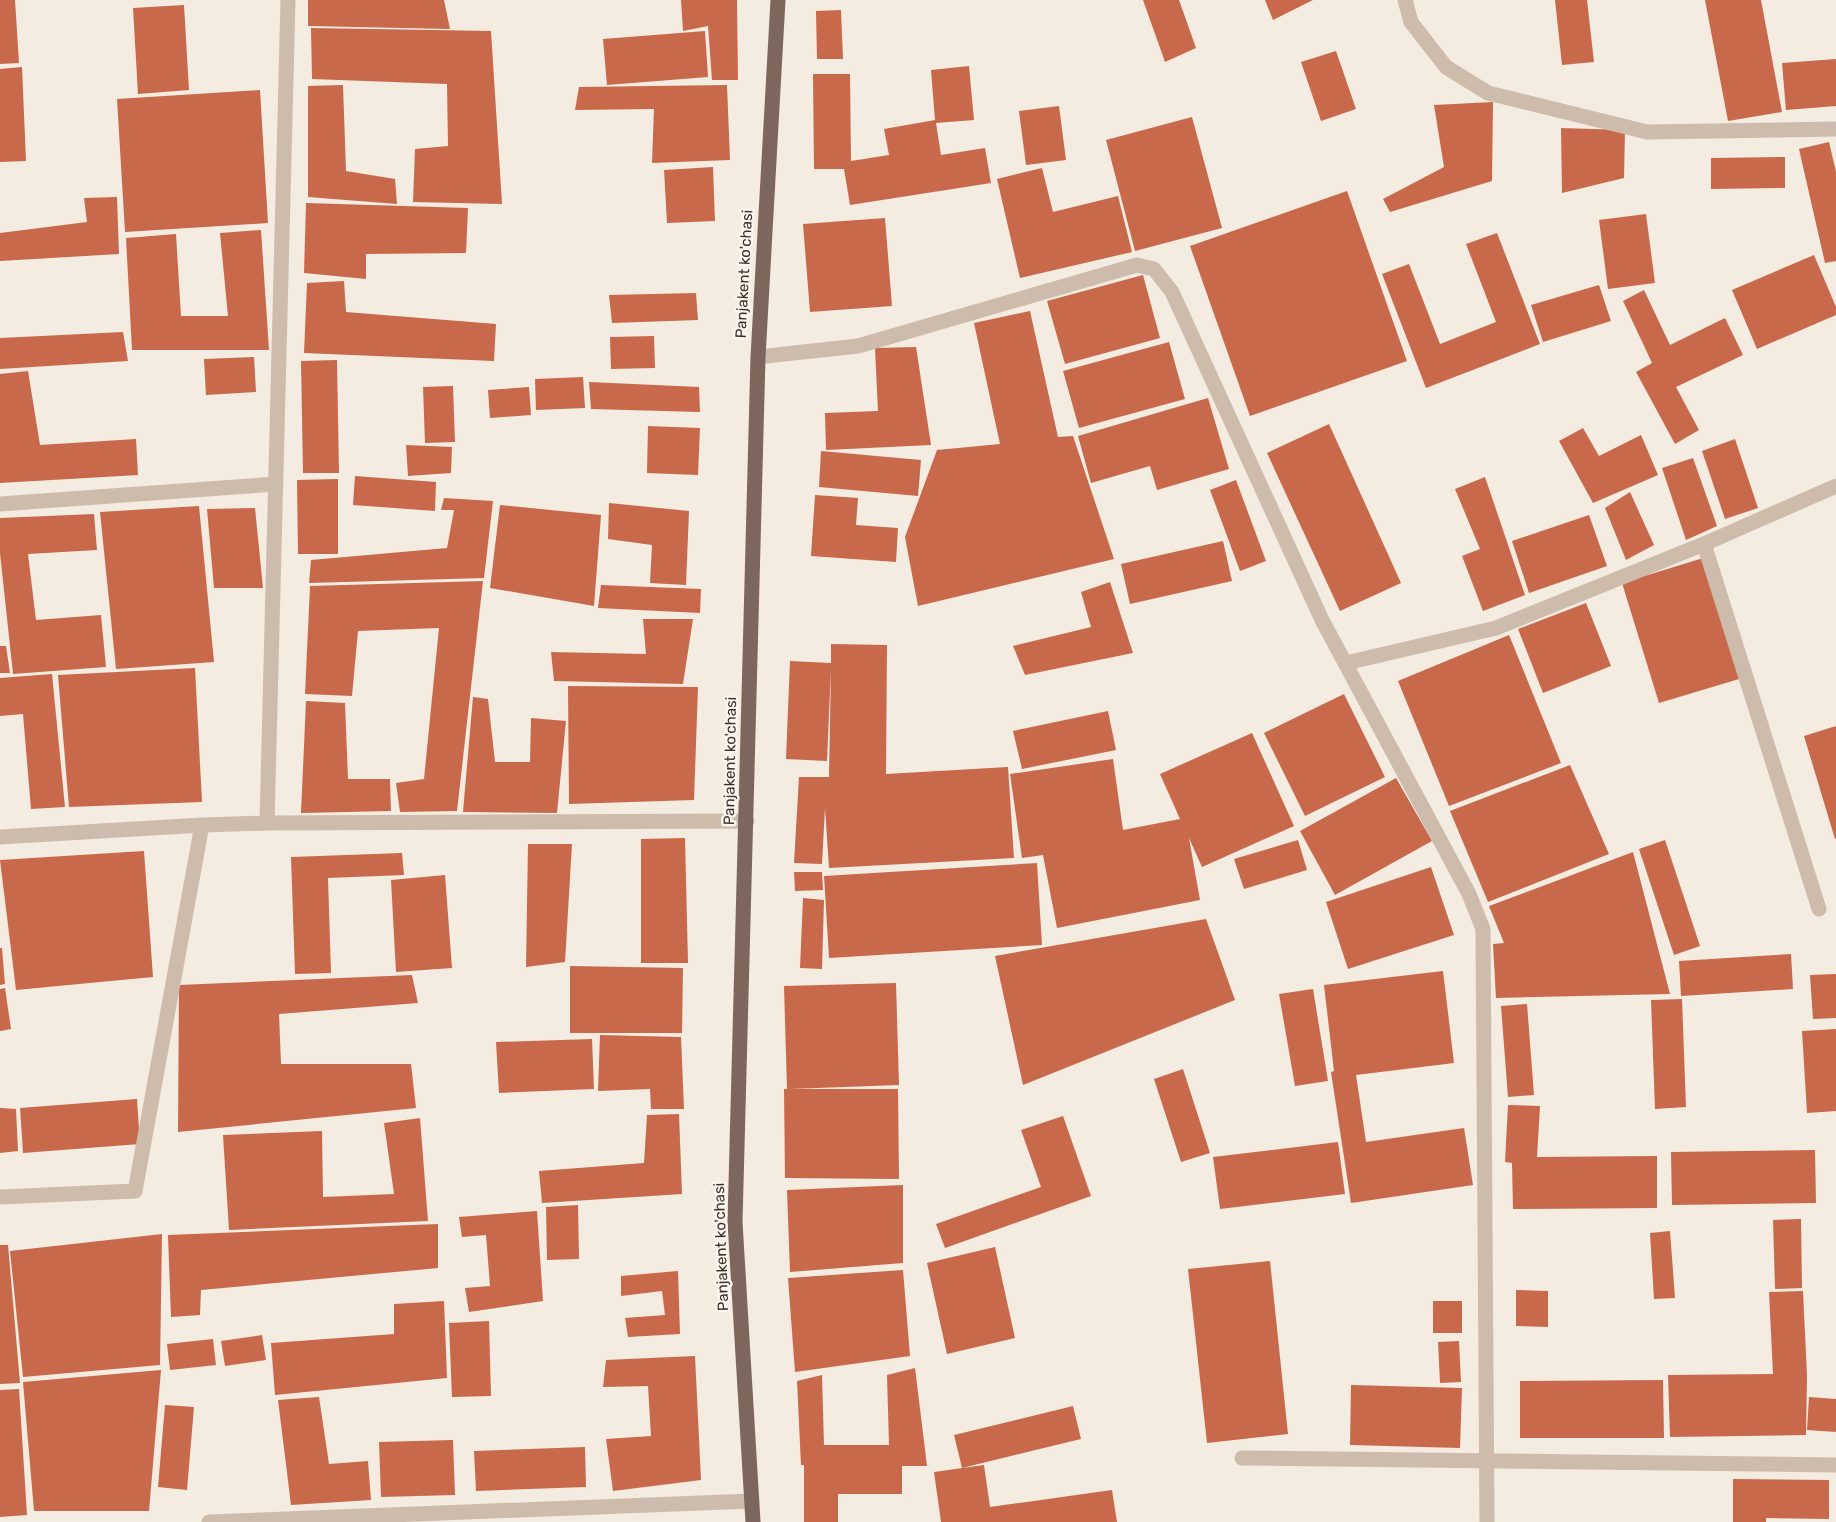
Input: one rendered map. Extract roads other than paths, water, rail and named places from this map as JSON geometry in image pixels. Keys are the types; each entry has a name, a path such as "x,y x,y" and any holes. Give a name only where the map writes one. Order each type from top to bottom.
{"main road":[{"name":"Panjakent ko'chasi","path":"753,1522 735,1222 758,357 777,0"}],"street":[{"path":"267,823 288,0"},
{"path":"1405,0 1411,22 1446,67 1488,93 1647,132 1836,129"},
{"path":"758,357 858,346 1137,265 1154,269 1172,292 1323,620 1469,894 1483,929 1487,1522"},
{"path":"0,504 276,484"},
{"path":"1346,663 1496,628 1704,544 1836,486"},
{"path":"1704,544 1819,909"},
{"path":"0,837 267,823 747,821"},
{"path":"0,1197 135,1191 202,825"},
{"path":"1242,1458 1836,1465"},
{"path":"209,1522 752,1501"}]}
